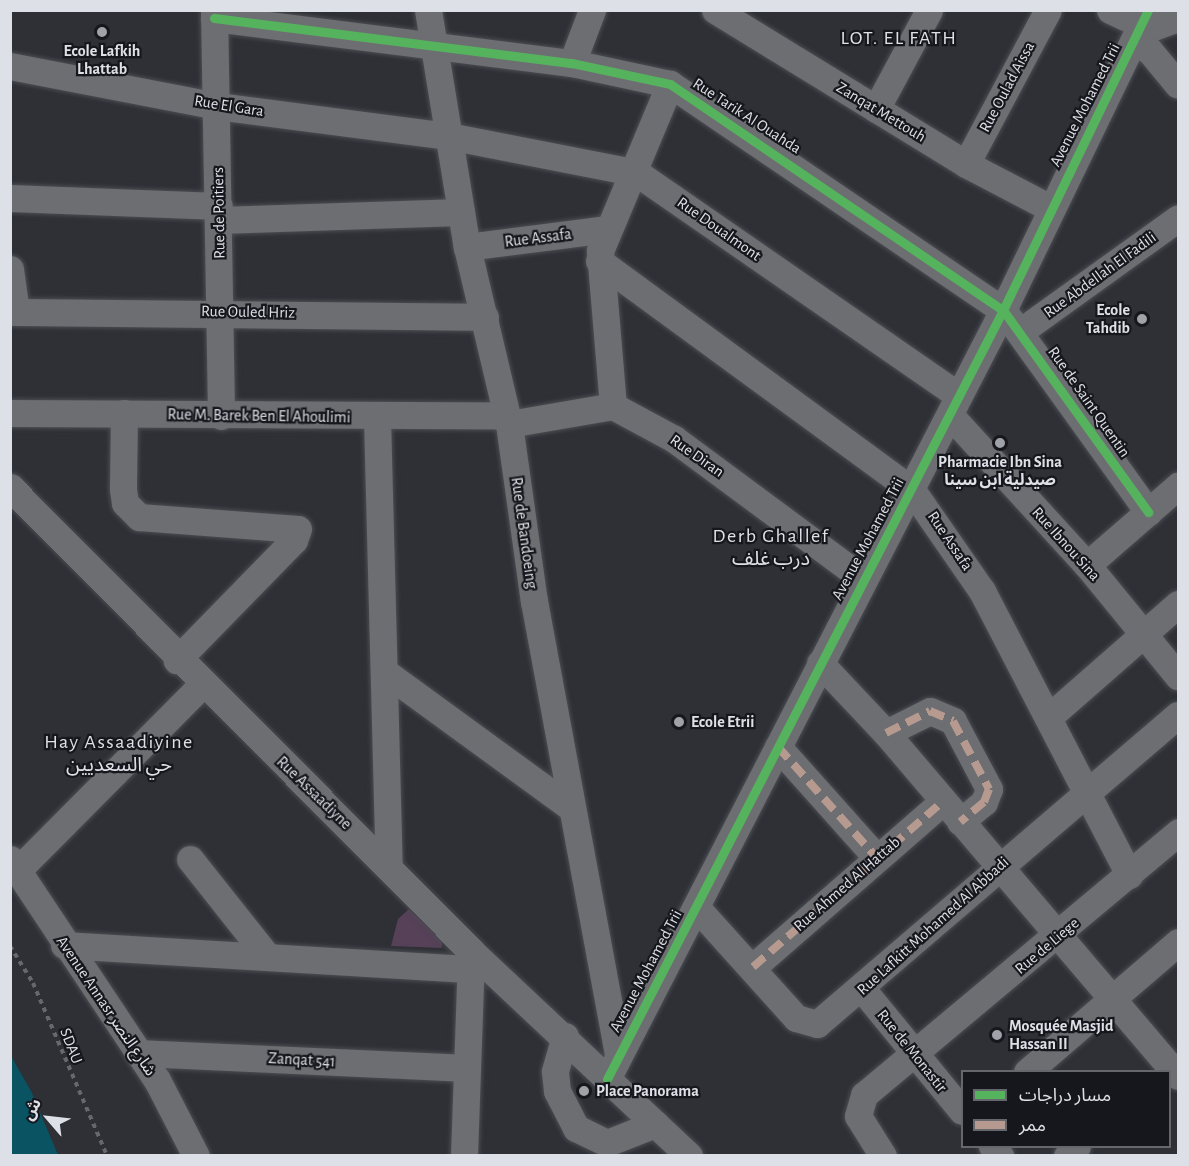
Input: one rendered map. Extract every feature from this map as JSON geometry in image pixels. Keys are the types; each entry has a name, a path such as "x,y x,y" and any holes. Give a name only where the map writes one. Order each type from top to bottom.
{"street":[{"name":"Rue de Bandoeing","path":"428,10 467,247 508,420 616,1076"},
{"path":"572,63 592,10"},
{"name":"Zanqat Mettouh","path":"715,10 966,164 1050,208"},
{"path":"876,109 929,10"},
{"name":"Rue Oulad Aissa","path":"966,164 1048,10"},
{"name":"Rue Tarik Al Ouahda","path":"214,14 434,46 572,63 670,84 1003,310"},
{"name":"Rue de Poitiers","path":"214,14 221,416"},
{"path":"1179,18 1131,23 1149,50 1179,85"},
{"name":"Avenue Mohamed Trii","path":"616,1076 862,578 912,490 1003,310 1131,23"},
{"name":"Rue El Gara","path":"10,66 217,106 448,136"},
{"path":"508,420 613,406 599,261 608,229 637,173 670,84"},
{"name":"Rue Doualmont","path":"448,136 637,173 954,405"},
{"path":"10,198 219,213 461,212"},
{"name":"Rue Abdellah El Fadili","path":"1021,331 1179,218"},
{"name":"Rue Assafa","path":"467,247 608,229"},
{"name":"Rue Assafa","path":"599,261 912,490 959,552 1050,716 1129,875"},
{"path":"10,269 13,312"},
{"name":"Rue de Saint Quentin","path":"1003,310 1021,331 1148,512"},
{"name":"Rue Ouled Hriz","path":"13,312 220,312 485,317"},
{"name":"Rue Ibnou Sina","path":"954,405 1143,636 1179,676"},
{"name":"Rue Diran","path":"613,406 674,439 862,578"},
{"name":"Rue M. Barek Ben El Ahoulimi","path":"10,413 508,420"},
{"path":"124,413 123,489 125,503 139,517 298,529 294,540 177,660"},
{"path":"377,418 389,865"},
{"path":"1087,565 1179,486"},
{"name":"Rue Assaadiyne","path":"10,487 177,660 389,865 471,960 616,1076 655,1124 689,1155"},
{"path":"1050,716 1179,604"},
{"path":"820,663 886,733 997,867 1173,1068"},
{"path":"385,672 570,807"},
{"path":"14,865 203,684"},
{"path":"886,733 930,711 953,721 989,789 984,802 960,822"},
{"name":"Rue Lafkitt Mohamed Al Abbadi","path":"697,908 806,1023 830,1018 997,867 1089,795 1179,715"},
{"path":"778,747 876,857"},
{"name":"Rue Ahmed Al Hattab","path":"753,967 876,857 942,802"},
{"name":"Rue de Liege","path":"884,1155 864,1130 859,1107 875,1084 1058,938 1179,832"},
{"path":"190,859 267,956"},
{"name":"Avenue Annasr شارع النصر","path":"14,865 64,945 139,1053 196,1155"},
{"path":"1028,1070 1179,942"},
{"path":"64,945 267,956 471,960 464,1155"},
{"name":"Rue de Monastir","path":"863,990 913,1055 961,1109"},
{"path":"565,1036 555,1072 557,1092 576,1128 606,1149 655,1124"},
{"name":"Zanqat 541","path":"139,1053 466,1068"}],"shaded area":[{"path":"409,909 442,941 442,948 391,946 398,919"}],"water":[{"path":"11,1056 31,1091 58,1155 11,1155"}],"marked path":[{"path":"886,733 930,711 953,721 989,789 984,802 960,822"},
{"path":"778,747 876,857"},
{"path":"753,967 942,802"}],"cycle path":[{"path":"607,1079 1003,310 1148,10"},
{"path":"214,18 572,63 670,84 1003,310 1148,512"}],"place":[{"name":"Ecole Lafkih Lhattab","path":"102,32"},
{"name":"Ecole Tahdib","path":"1142,319"},
{"name":"Pharmacie Ibn Sina صيدلية ابن سينا","path":"1000,443"},
{"name":"Ecole Etrii","path":"679,722"},
{"name":"Mosquée Masjid Hassan II","path":"997,1035"},
{"name":"Place Panorama","path":"584,1091"}],"district":[{"name":"LOT. EL FATH","path":"899,38"},
{"name":"Derb Ghallef درب غلف","path":"771,548"},
{"name":"Hay Assaadiyine حي السعديين","path":"119,754"}]}
